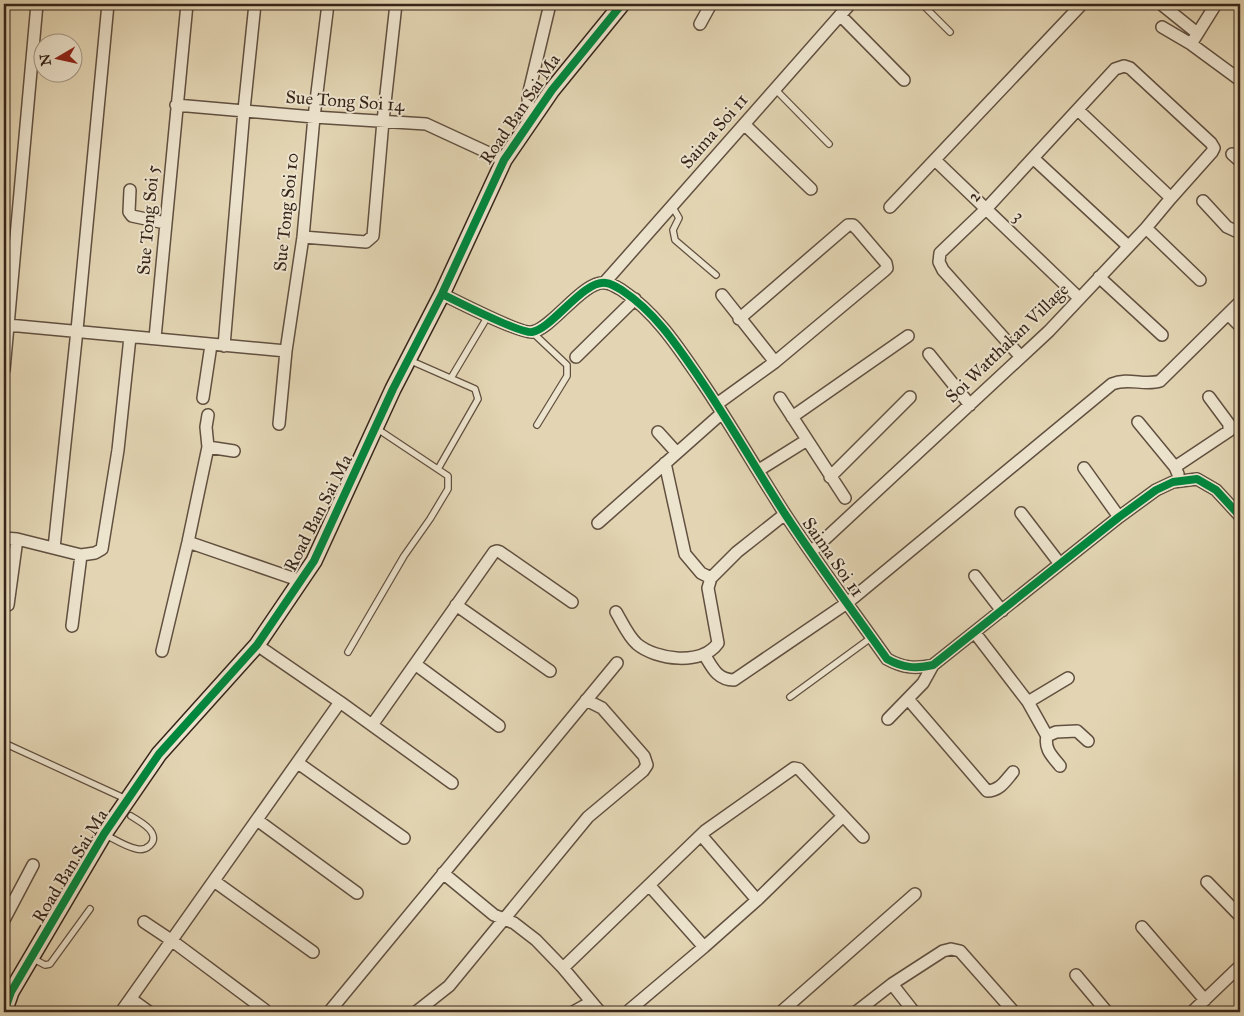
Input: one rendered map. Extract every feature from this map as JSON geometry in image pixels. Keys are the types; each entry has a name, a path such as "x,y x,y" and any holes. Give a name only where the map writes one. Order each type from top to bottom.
{"street":[{"path":"4,370 37,4"},
{"path":"54,548 108,4"},
{"name":"Sue Tong Soi 5","path":"155,338 187,4"},
{"path":"224,346 255,4"},
{"name":"Sue Tong Soi 10","path":"279,424 286,351 303,237 314,117 328,4"},
{"path":"303,237 366,242 373,236 396,4"},
{"path":"529,123 528,96 550,4"},
{"name":"Road Ban Sai Ma","path":"4,1012 11,992 104,834 159,754 257,645 314,561 504,160 552,90 622,4"},
{"path":"700,24 711,4"},
{"name":"Saima Soi 11","path":"532,332 543,327 584,292 597,284 605,282 850,4"},
{"path":"890,207 1082,4"},
{"path":"1161,4 1198,33"},
{"path":"1190,44 1216,4"},
{"path":"840,15 904,80"},
{"path":"1162,28 1190,44 1240,80"},
{"name":"2","path":"1020,357 943,270 939,262 940,253 986,209 1115,69 1124,66 1130,68 1214,148"},
{"name":"Sue Tong Soi 14","path":"176,105 314,117 426,124 504,160"},
{"path":"1078,110 1170,198"},
{"path":"744,124 811,188"},
{"name":"Soi Watthakan Village","path":"811,552 1049,331 1146,228 1214,148"},
{"path":"1033,158 1128,246"},
{"name":"3","path":"935,160 1079,298"},
{"path":"130,190 129,212 132,216 165,223"},
{"path":"1203,201 1227,228 1240,233"},
{"path":"598,523 677,453 719,408 884,271 887,268 886,263 857,228 853,225 848,225 739,319"},
{"path":"1146,228 1200,280"},
{"path":"1099,277 1162,335"},
{"name":"Saima Soi 11","path":"605,282 635,299 675,342 719,408 785,514 887,659 897,665 912,668 933,665"},
{"path":"442,294 488,316 532,332"},
{"path":"722,294 739,319 774,362"},
{"path":"576,357 635,299"},
{"path":"704,654 715,671 725,680 734,680 847,603 1112,384 1121,380 1153,383 1160,381 1240,302"},
{"path":"1228,314 1240,326"},
{"path":"8,325 286,351"},
{"path":"792,417 908,336"},
{"path":"4,538 17,539 81,555 95,553 102,549 118,450 130,337"},
{"path":"203,398 211,344"},
{"path":"929,354 970,405"},
{"path":"830,477 910,397"},
{"path":"1175,467 1229,431 1229,424 1209,397"},
{"path":"780,398 845,498"},
{"path":"162,651 208,447 206,427 208,415"},
{"path":"1138,422 1175,467 1182,481"},
{"path":"658,432 677,453"},
{"path":"758,470 806,440"},
{"path":"208,447 234,451"},
{"path":"666,463 685,554 701,573 711,578"},
{"path":"1084,468 1119,517"},
{"path":"888,719 923,683 933,665 1119,517 1156,490 1173,482 1197,479 1216,490 1240,516"},
{"path":"1021,513 1060,564"},
{"path":"616,612 635,642 645,650 670,659 688,658 704,654 713,649 718,643 708,588 711,578 737,552 785,514"},
{"path":"8,605 17,539"},
{"path":"188,542 301,581"},
{"path":"372,725 494,552 497,551 572,602"},
{"path":"72,626 81,555"},
{"path":"975,576 1002,611"},
{"path":"456,605 550,671"},
{"path":"975,633 1028,702 1047,736 1047,751 1060,766"},
{"path":"257,645 452,783"},
{"path":"415,664 499,726"},
{"path":"329,1012 617,664"},
{"path":"1028,702 1068,678"},
{"path":"908,699 987,791 998,789 1014,772"},
{"path":"416,1012 449,986 588,817 643,771 647,764 644,756 602,708 586,700"},
{"path":"121,1012 340,702"},
{"path":"1047,736 1056,732 1077,732 1088,741"},
{"path":"298,763 404,838"},
{"path":"563,968 701,834 794,768 799,769 862,837"},
{"path":"627,1012 757,900 843,816"},
{"path":"257,820 357,893"},
{"path":"701,834 757,900"},
{"path":"4,920 32,865"},
{"path":"443,873 494,915 514,923 536,940 563,968 600,1012"},
{"path":"214,881 312,952"},
{"path":"1207,882 1240,916"},
{"path":"649,885 704,947"},
{"path":"781,1012 915,894"},
{"path":"144,922 265,1010"},
{"path":"1142,927 1200,1007 1240,966"},
{"path":"856,1012 892,984 942,952 951,949 960,951 1014,1012"},
{"path":"1076,975 1107,1012"},
{"path":"892,984 914,1012"},
{"path":"131,999 149,1012"},
{"path":"573,1012 591,1002"}],"lane":[{"path":"922,4 950,32"},
{"path":"775,90 829,144"},
{"path":"672,206 679,218 673,230 675,240 716,275"},
{"path":"451,378 488,316"},
{"path":"532,332 567,365 568,370 567,376 537,425"},
{"path":"409,360 475,389 478,399 438,469"},
{"path":"348,652 404,556 448,489 448,476 376,428"},
{"path":"790,697 872,638"},
{"path":"4,743 128,800"},
{"path":"104,834 138,850 146,849 151,845 154,838 152,832 130,816"},
{"path":"32,958 45,965 50,964 90,909"}],"cycle path":[{"path":"4,1012 11,992 104,834 159,754 257,645 314,561 393,389 442,294 504,160 552,90 622,4"},
{"path":"442,294 502,323 532,332 549,323 578,296 597,284 606,283 613,285 635,300 666,331 700,379 797,532 887,659 904,666 921,667 933,665 1119,517 1156,490 1173,482 1197,479 1216,490 1240,516"}]}
